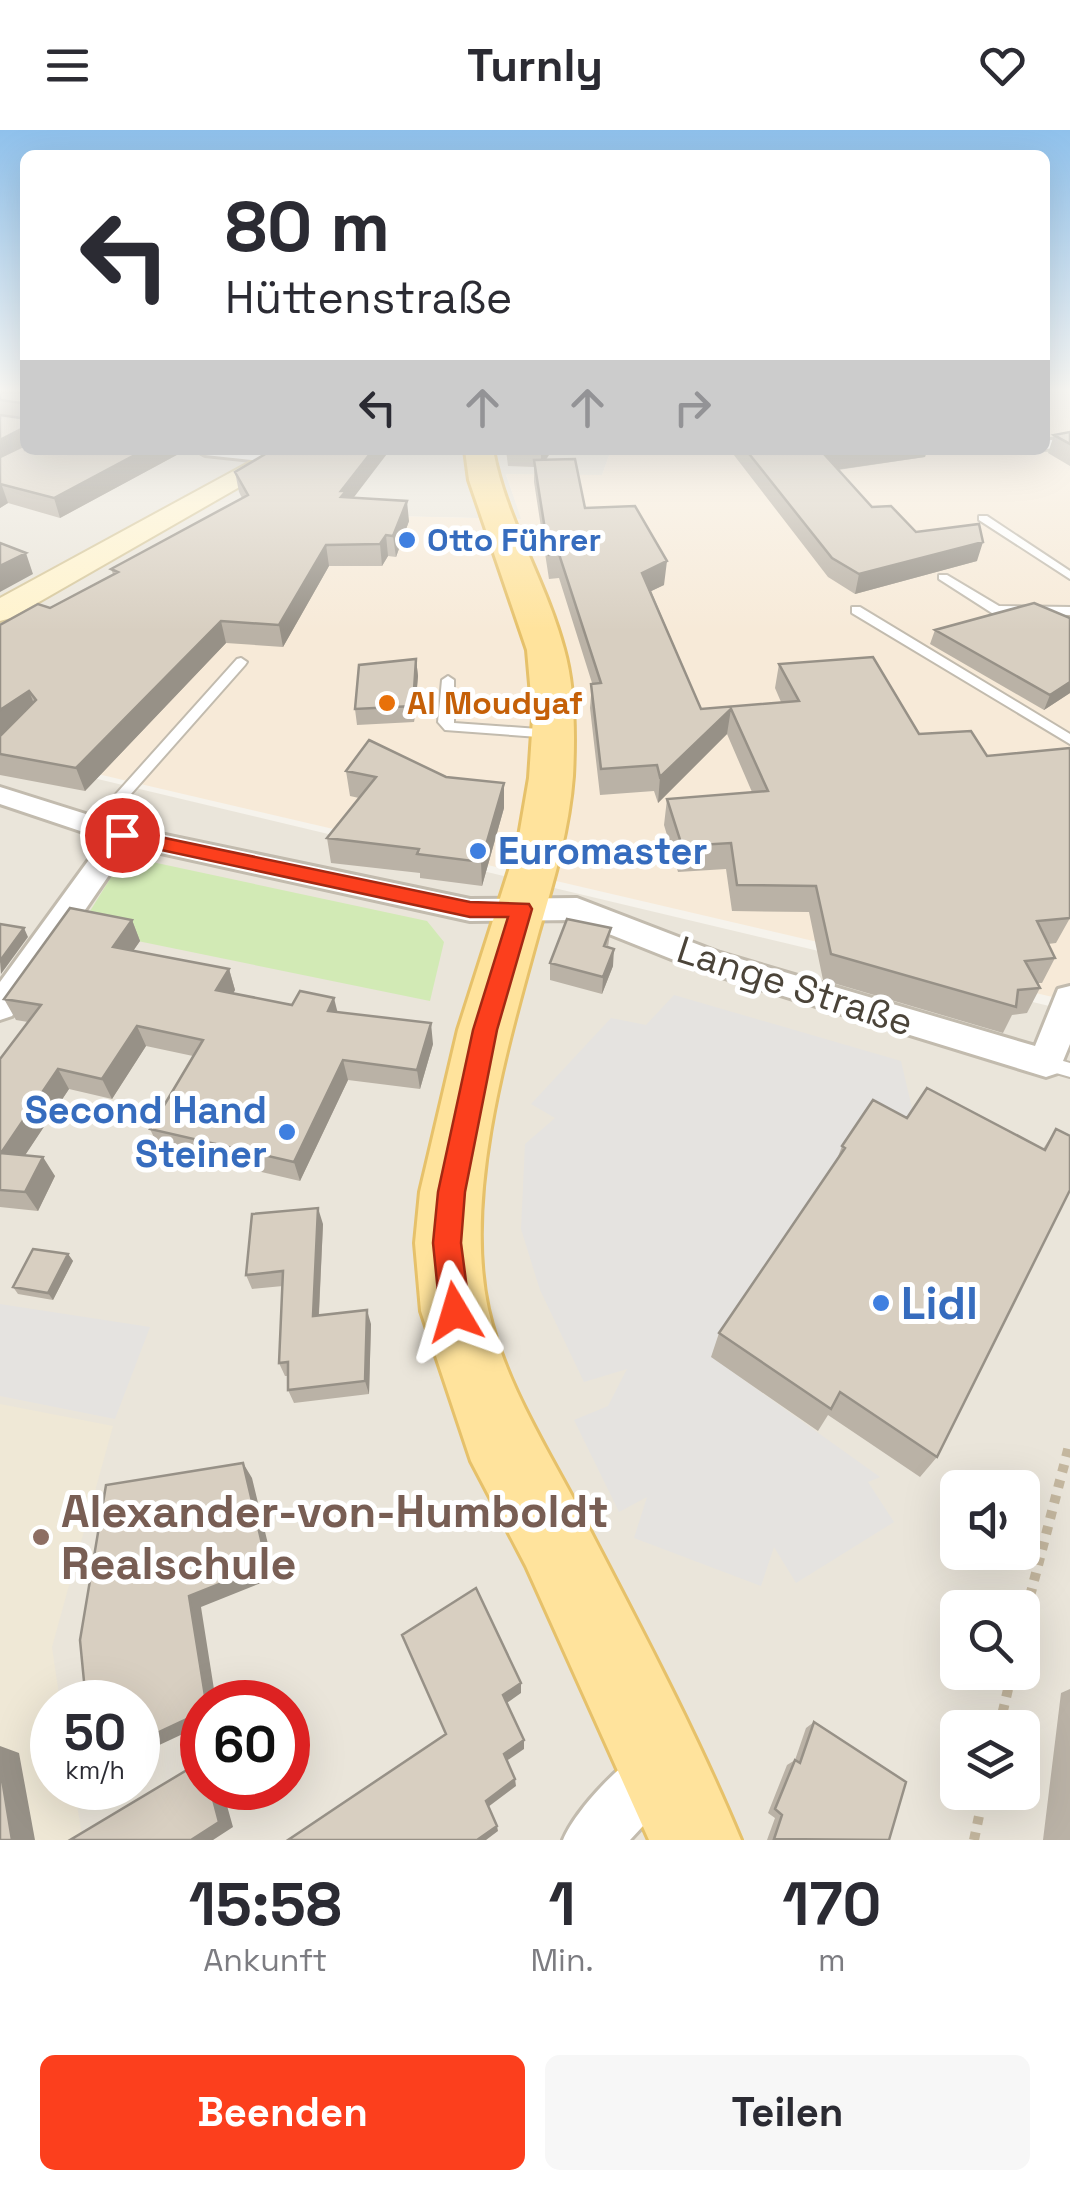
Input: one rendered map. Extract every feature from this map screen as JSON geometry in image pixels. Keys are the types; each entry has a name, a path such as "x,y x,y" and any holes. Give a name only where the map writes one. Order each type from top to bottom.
{"main road":[{"path":"0,611 253,472"},
{"path":"483,472 546,650 551,778 541,842 485,1030 451,1192 447,1243 455,1312 497,1434 553,1539 678,1803"}],"street":[{"name":"Lange Straße","path":"0,794 109,831 470,910 577,908 710,962 1058,1066"},
{"path":"0,1007 109,831"},
{"path":"1058,1066 1070,998"},
{"path":"591,1840 678,1803"}],"lane":[{"path":"983,518 1070,576"},
{"path":"943,577 996,610 1070,611"},
{"path":"856,610 1070,740"},
{"path":"109,831 242,662"},
{"path":"448,680 445,722 450,727 552,734"}],"path":[{"path":"1032,1590 1070,1442"},
{"path":"974,1840 980,1810"}],"shaded area":[{"path":"0,472 603,472 602,475 506,475 522,519 297,514 64,771 1070,1011 1070,1840 0,1840"},
{"path":"603,472 1070,472 1070,1001 42,761 297,514 521,519 506,474 602,475"},
{"path":"674,995 901,1061 914,1117 712,1357 880,1477 868,1482 894,1522 796,1583 774,1547 761,1586 634,1538 647,1497 619,1512 574,1420 608,1406 627,1369 584,1382 540,1290 521,1229 525,1144 555,1118 531,1104 611,1018 646,1025"},
{"path":"0,1304 150,1327 115,1419 0,1396"},
{"name":"Alexander-von-Humboldt Realschule","path":"0,1404 113,1426 52,1647 57,1680 30,1680 30,1810 78,1810 83,1840 0,1840"}],"green space":[{"path":"124,856 427,921 444,942 430,1001 79,929"}],"building":[{"path":"0,472 103,472 54,498 0,484"},
{"path":"235,472 356,472 341,491 346,491 341,497 407,501 393,536 386,535 380,544 326,545 279,625 221,621 76,768 0,754 0,736 36,700 29,691 0,710 0,625 38,604 50,608 118,572 111,569 248,495"},
{"path":"536,472 578,472 585,508 635,506 667,561 642,573 701,709 799,701 779,664 873,657 919,734 971,731 987,756 1070,748 1070,918 1037,921 1055,958 1025,961 1040,988 1018,990 1016,1007 831,954 816,886 737,885 731,843 682,846 667,799 768,791 731,709 660,777 657,765 601,769 591,684 601,683 559,554 549,555"},
{"path":"763,472 840,472 872,507 891,506 916,532 979,524 983,542 859,574 832,558"},
{"path":"0,543 26,553 0,566"},
{"path":"1034,603 1070,618 1070,682 1050,695 935,630"},
{"path":"416,659 413,706 355,709 359,665"},
{"path":"369,740 446,777 504,783 481,862 417,854 419,849 327,838 376,777 346,771"},
{"path":"70,908 132,920 113,947 229,969 216,990 292,1005 300,991 334,998 328,1011 431,1023 417,1070 343,1060 294,1162 150,1129 203,1040 137,1026 102,1079 58,1069 1,1153 43,1157 25,1192 0,1190 0,1059 41,1005 4,999"},
{"path":"567,919 611,928 604,946 614,949 603,977 550,963"},
{"path":"0,924 24,928 0,961"},
{"name":"Lidl","path":"927,1088 1045,1150 1056,1129 1070,1136 1070,1190 937,1457 840,1392 831,1409 719,1333 845,1148 842,1146 873,1100 907,1118"},
{"path":"318,1208 313,1316 367,1310 365,1381 288,1390 288,1362 279,1363 283,1271 246,1275 252,1214"},
{"path":"33,1249 68,1254 48,1293 13,1287"},
{"path":"243,1463 267,1565 189,1596 202,1680 180,1680 180,1722 160,1732 160,1680 84,1680 80,1640 106,1485"},
{"path":"476,1588 521,1683 503,1695 524,1740 504,1754 515,1779 486,1801 497,1826 477,1840 288,1840 446,1734 402,1635"},
{"path":"814,1722 906,1782 889,1840 774,1839 782,1815 775,1809 795,1760 800,1763"},
{"path":"0,1767 12,1840 0,1840"},
{"path":"180,1774 180,1810 216,1810 219,1822 191,1840 70,1840 120,1810 160,1810 160,1786"}],"place":[{"name":"Otto Führer","path":"407,540"},
{"name":"Al Moudyaf","path":"387,703"},
{"name":"Euromaster","path":"478,851"},
{"name":"Second Hand Steiner","path":"287,1132"},
{"name":"Lidl","path":"881,1303"},
{"name":"Alexander-von-Humboldt Realschule","path":"41,1537"}],"route":[{"path":"122,835 470,910 521,909 485,1030 451,1192 447,1243 455,1312"}]}
